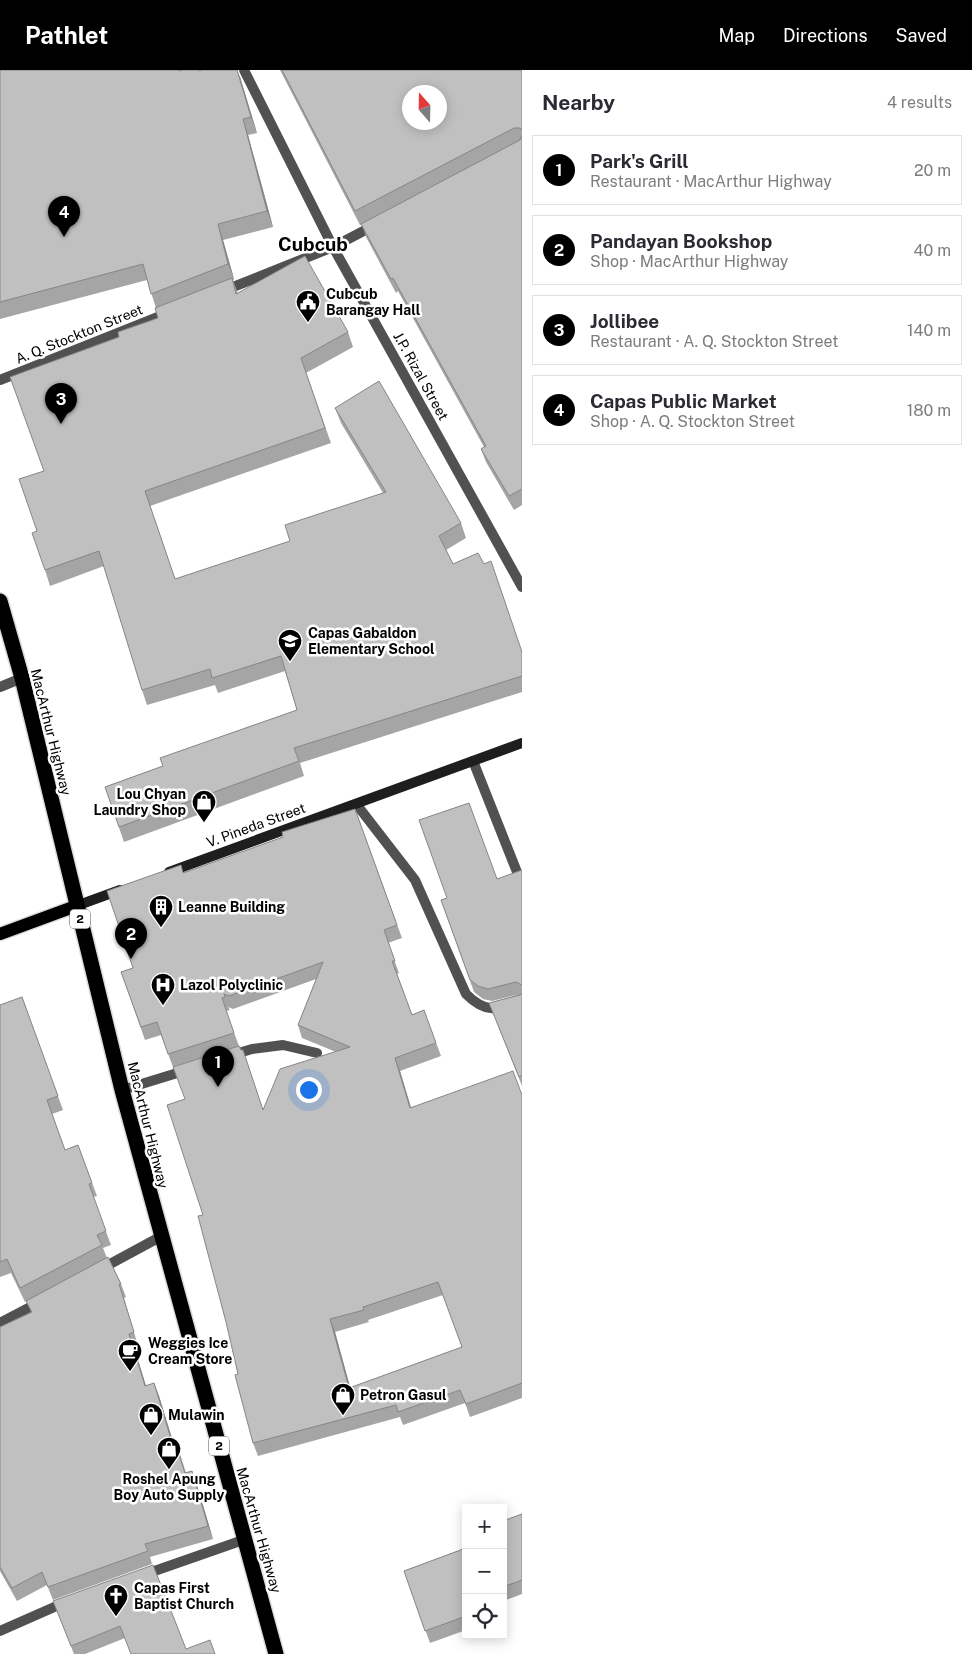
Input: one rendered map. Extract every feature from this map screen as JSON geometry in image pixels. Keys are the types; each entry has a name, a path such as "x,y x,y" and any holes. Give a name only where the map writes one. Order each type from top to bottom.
{"highway":[{"name":"MacArthur Highway","path":"0,601 22,678 76,906 160,1237 246,1539 276,1654"}],"main road":[{"path":"0,934 76,906"}],"street":[{"name":"J.P. Rizal Street","path":"244,70 333,247 522,587"},
{"path":"213,295 333,247 385,220"},
{"name":"A. Q. Stockton Street","path":"0,380 176,310"},
{"path":"0,687 22,678"},
{"name":"V. Pineda Street","path":"160,875 357,805 522,743"},
{"path":"473,761 517,872"},
{"path":"357,805 415,880 466,994 479,1006 501,1009 522,1001"},
{"path":"76,906 132,886"},
{"path":"224,1058 252,1049 282,1045 317,1053"},
{"path":"122,1090 196,1067"},
{"path":"93,1274 160,1237"},
{"path":"0,1323 50,1296"},
{"path":"135,1578 246,1539"},
{"path":"0,1631 79,1597"}],"building":[{"path":"0,70 237,70 251,117 243,119 267,211 218,224 228,264 151,294 143,264 0,302"},
{"path":"282,70 522,70 522,130 514,128 355,211"},
{"path":"522,135 522,489 509,496 481,449 486,446 361,224 520,140"},
{"path":"305,256 348,332 301,358 325,428 145,491 175,579 290,541 285,525 386,492 335,408 379,381 461,523 439,536 453,564 478,553 484,564 491,561 522,652 522,676 294,748 299,761 119,827 105,787 163,766 160,758 297,710 281,656 212,678 210,669 142,690 99,551 45,570 32,533 37,531 19,479 44,471 10,377 119,337 118,332 158,318 155,308 232,278 236,294"},
{"path":"469,803 497,879 522,870 522,985 516,982 488,989 478,986 470,980 441,900 447,898 419,820"},
{"path":"355,809 397,925 384,930 395,961 392,961 412,1015 424,1010 436,1043 395,1058 410,1108 513,1071 522,1095 522,1383 466,1404 460,1390 398,1412 396,1405 253,1443 235,1375 238,1374 226,1322 198,1216 203,1215 167,1105 185,1099 173,1067 239,1046 243,1050 263,1110 280,1069 350,1047 298,1025 323,962 229,996 224,994 225,997 222,998 234,1033 168,1054 157,1022 141,1027 121,972 133,968 107,891 181,865 183,873 283,837 282,832","holes":["438,1282 462,1347 349,1388 330,1319 364,1310 363,1307"]},
{"path":"522,993 522,1075 519,1077 489,1003"},
{"path":"22,997 58,1096 47,1100 65,1150 78,1145 92,1183 89,1184 106,1231 97,1235 102,1245 20,1288 7,1259 0,1262 0,1005"},
{"path":"108,1257 121,1284 119,1284 134,1332 129,1334 145,1386 154,1383 171,1439 174,1438 185,1473 192,1471 208,1526 145,1544 148,1551 48,1587 42,1572 12,1588 0,1567 0,1327 32,1312 26,1301"},
{"path":"522,1514 522,1580 507,1586 507,1549 507,1520"},
{"path":"462,1549 462,1617 425,1631 404,1571"},
{"path":"153,1565 186,1649 210,1640 215,1654 131,1654 120,1626 71,1646 53,1601"}],"place":[{"name":"Capas Public Market","path":"64,237"},
{"name":"Cubcub Barangay Hall","path":"308,323"},
{"name":"Jollibee","path":"61,424"},
{"name":"Capas Gabaldon Elementary School","path":"290,662"},
{"name":"Lou Chyan Laundry Shop","path":"204,823"},
{"name":"Leanne Building","path":"161,928"},
{"name":"Pandayan Bookshop","path":"131,959"},
{"name":"Lazol Polyclinic","path":"163,1006"},
{"name":"Park's Grill","path":"218,1087"},
{"name":"Weggies Ice Cream Store","path":"130,1372"},
{"name":"Petron Gasul","path":"343,1416"},
{"name":"Mulawin","path":"151,1436"},
{"name":"Roshel Apung Boy Auto Supply","path":"169,1470"},
{"name":"Capas First Baptist Church","path":"116,1617"}],"district":[{"name":"Cubcub","path":"313,244"}]}
